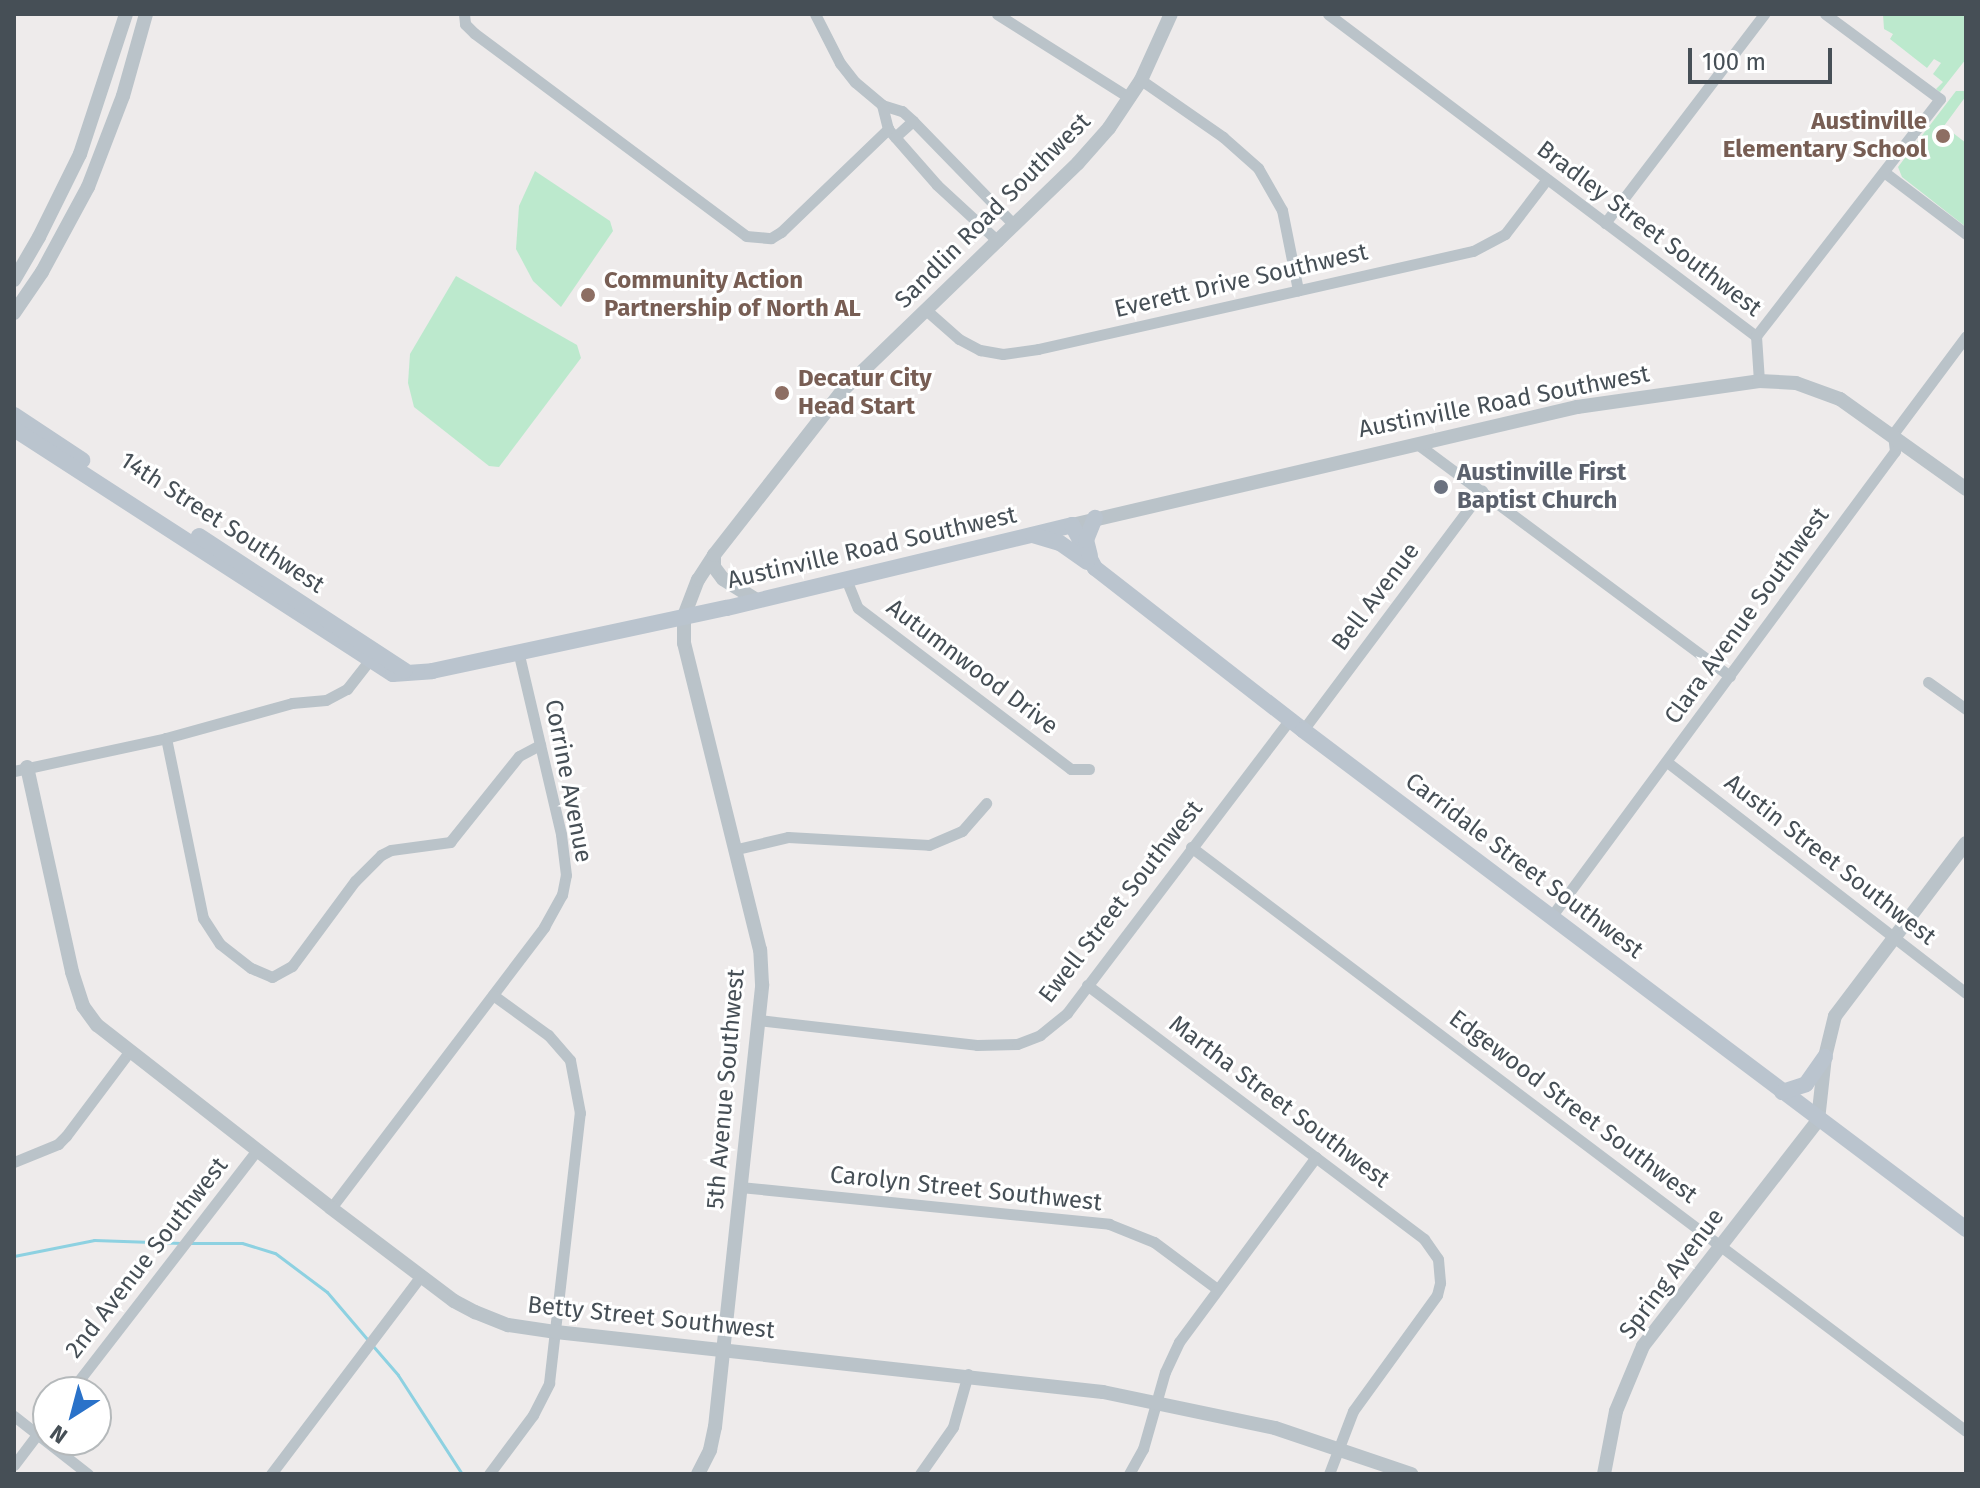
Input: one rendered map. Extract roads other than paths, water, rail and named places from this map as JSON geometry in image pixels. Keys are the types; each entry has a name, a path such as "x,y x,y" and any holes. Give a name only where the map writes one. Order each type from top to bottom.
{"main road":[{"name":"14th Street Southwest","path":"14,415 405,671"},
{"name":"14th Street Southwest","path":"14,429 369,661"},
{"path":"1095,518 1086,540 1095,568"},
{"name":"Austinville Road Southwest","path":"369,661 393,674 432,671 757,600 1072,525"},
{"name":"Carridale Street Southwest","path":"1072,525 1095,568 1818,1120 1966,1229"},
{"path":"1031,535 1060,543 1095,568"},
{"path":"1782,1092 1806,1084 1825,1057"}],"street":[{"path":"14,280 80,154 126,14"},
{"path":"14,313 42,272 88,187 123,96 146,14"},
{"path":"464,14 465,24 474,33 746,236 771,238 781,232 891,133 913,121"},
{"path":"815,14 840,63 882,105 891,133 937,185 998,241"},
{"path":"997,14 1130,98"},
{"name":"Sandlin Road Southwest","path":"684,616 698,580 714,555 842,391 1096,144 1141,80 1171,14"},
{"name":"Bradley Street Southwest","path":"1328,14 1756,336 1759,381"},
{"path":"1605,223 1764,14"},
{"path":"1756,336 1940,99 1825,14"},
{"path":"1141,80 1223,137 1258,168 1282,210 1298,290"},
{"path":"882,105 902,111 1014,225"},
{"path":"1884,172 1966,234"},
{"name":"Everett Drive Southwest","path":"926,310 969,345 1003,354 1485,247 1513,226 1547,179"},
{"name":"Clara Avenue Southwest","path":"1551,917 1895,451 1893,434 1966,336"},
{"path":"1759,381 1784,382 1819,390 1853,406 1966,489"},
{"name":"Austinville Road Southwest","path":"1072,525 1592,404 1759,381"},
{"path":"1416,443 1730,676"},
{"name":"Bell Avenue","path":"1297,724 1482,491"},
{"path":"714,555 714,567 723,579 757,600"},
{"name":"Autumnwood Drive","path":"846,579 858,608 1071,769 1089,769"},
{"name":"5th Avenue Southwest","path":"684,616 684,643 760,950 758,1020 715,1427 710,1450 698,1474"},
{"name":"Corrine Avenue","path":"331,1208 557,909 562,895 566,875 561,834 518,651"},
{"path":"20,769 166,738 292,703 326,700 347,689 369,661"},
{"path":"1928,682 1966,709"},
{"name":"Ewell Street Southwest","path":"758,1020 977,1045 1017,1044 1040,1035 1058,1022 1191,847 1297,724"},
{"path":"166,738 203,918 220,944 251,968 272,977 292,966 355,881 381,855 391,850 450,842 519,756 540,745"},
{"name":"Austin Street Southwest","path":"1667,762 1966,993"},
{"name":"Betty Street Southwest","path":"20,769 72,972 83,1006 97,1025 454,1301 508,1325 556,1332 968,1374 1158,1402 1275,1428 1411,1474"},
{"path":"737,849 788,837 929,845 962,831 986,803"},
{"path":"1818,1120 1825,1057 1838,1011 1966,843"},
{"name":"Edgewood Street Southwest","path":"1191,847 1966,1431"},
{"name":"Martha Street Southwest","path":"1087,985 1424,1239 1438,1259 1440,1283 1437,1295 1360,1400 1339,1449"},
{"path":"489,1474 543,1398 549,1383 580,1113 570,1060 548,1035 493,995"},
{"path":"14,1162 58,1144 129,1052"},
{"name":"Spring Avenue","path":"1604,1474 1616,1411 1632,1367 1663,1318 1818,1120"},
{"name":"2nd Avenue Southwest","path":"82,1376 257,1150"},
{"path":"1129,1474 1143,1449 1165,1372 1179,1342 1316,1157"},
{"name":"Carolyn Street Southwest","path":"740,1187 1109,1224 1154,1242 1217,1289"},
{"path":"271,1474 421,1276"},
{"path":"920,1474 953,1427 968,1374"},
{"path":"14,1416 32,1430"},
{"path":"14,1465 32,1441"},
{"path":"1329,1474 1339,1449"},
{"path":"65,1456 88,1474"}],"waterway":[{"path":"14,1256 94,1240 181,1243"},
{"path":"189,1243 242,1243 275,1253 327,1292 368,1340"},
{"path":"373,1346 398,1375 462,1474"}],"place":[{"name":"Austinville Elementary School","path":"1943,136"},
{"name":"Community Action Partnership of North AL","path":"588,295"},
{"name":"Decatur City Head Start","path":"782,393"},
{"name":"Austinville First Baptist Church","path":"1441,487"}]}
